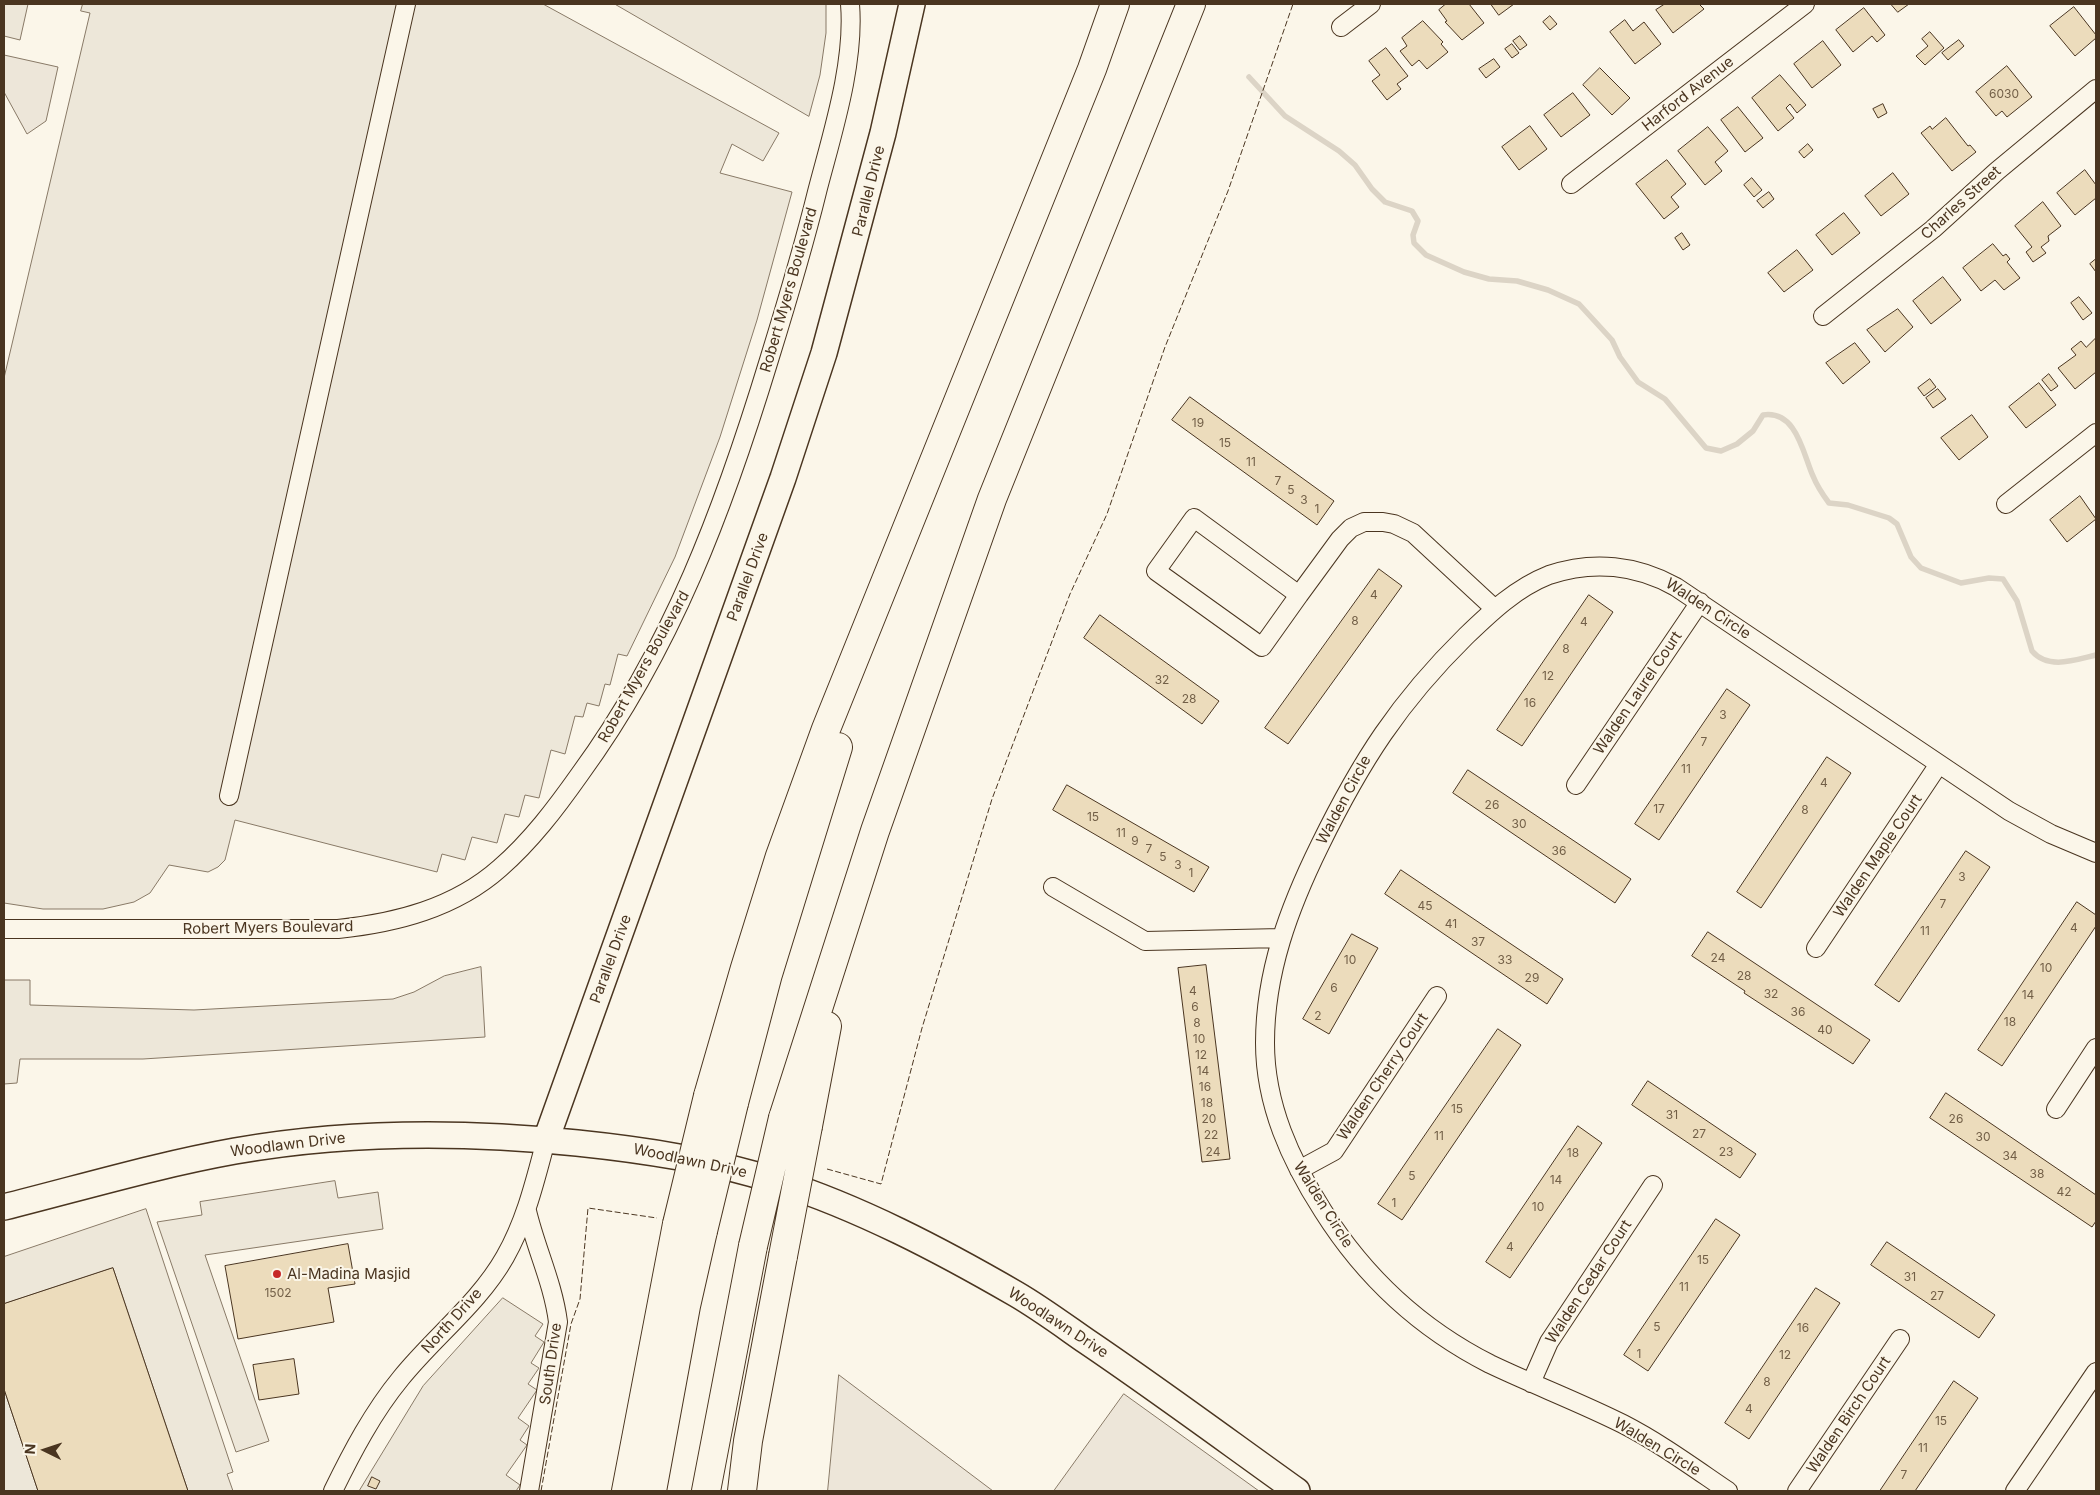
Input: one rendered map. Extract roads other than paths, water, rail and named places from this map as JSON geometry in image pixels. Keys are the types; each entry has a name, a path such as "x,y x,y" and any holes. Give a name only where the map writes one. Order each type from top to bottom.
{"highway":[{"path":"652,1491 683,1325 690,1228 708,1096 780,856 826,729 1092,69 1115,4"},
{"path":"706,1491 753,1246 796,1122 875,831 992,499 1191,4"},
{"path":"626,1491 690,1228 734,1103 768,974 801,863 934,459"},
{"path":"742,1491 748,1441 783,1256 796,1122"}],"main road":[{"name":"Parallel Drive","path":"546,1140 783,478 821,362 881,142 912,4"},
{"name":"Woodlawn Drive","path":"4,1207 234,1151 302,1141 379,1134 457,1133 546,1140 635,1149 720,1165 788,1185 859,1213 933,1248 1020,1296 1112,1358 1297,1491"}],"street":[{"path":"229,796 406,4"},
{"name":"Robert Myers Boulevard","path":"4,929 338,929 370,925 400,920 435,908 472,888 498,870 525,844 551,814 599,749 629,701 688,588 736,467 814,207 848,53 850,4"},
{"path":"1341,27 1372,4"},
{"name":"Harford Avenue","path":"1571,184 1805,4"},
{"name":"Charles Street","path":"1824,316 1934,229 1996,171 2096,89"},
{"path":"2006,504 2096,433"},
{"path":"1299,595 1194,518 1156,571 1262,647 1340,539 1351,528 1364,522 1382,522 1399,526 1413,533 1495,609"},
{"name":"Walden Circle","path":"1728,1491 1628,1427 1463,1349 1421,1321 1399,1303 1350,1248 1325,1214 1299,1170 1276,1114 1265,1062 1268,997 1281,938 1300,885 1350,786 1376,741 1422,682 1495,609 1531,584 1549,576 1581,568 1617,566 1651,574 1700,602 2009,811 2050,834 2096,853"},
{"name":"Walden Laurel Court","path":"1576,785 1700,602"},
{"name":"Walden Maple Court","path":"1816,948 1939,764"},
{"path":"1053,887 1145,941 1281,938"},
{"name":"Walden Cherry Court","path":"1299,1170 1334,1151 1437,996"},
{"path":"2056,1109 2096,1048"},
{"name":"North Drive","path":"332,1491 368,1425 400,1378 477,1295 504,1258 528,1211 546,1140"},
{"name":"Walden Cedar Court","path":"1532,1383 1549,1342 1653,1185"},
{"name":"South Drive","path":"528,1211 534,1239 555,1297 558,1322 529,1491"},
{"name":"Walden Birch Court","path":"1797,1491 1900,1339"},
{"path":"2015,1491 2096,1372"}],"waterway":[{"path":"1249,77 1285,116 1339,151 1355,165 1372,189 1385,202 1412,211 1418,221 1413,235 1414,243 1426,255 1464,272 1489,279 1517,281 1548,290 1579,304 1612,340 1620,357 1638,382 1665,399 1706,448 1721,451 1737,444 1753,431 1763,415 1775,415 1784,419 1797,435 1815,480 1829,503 1848,505 1889,518 1897,524 1911,557 1921,568 1961,583 1989,578 2003,579 2017,601 2032,651 2038,657 2054,662 2062,662 2096,655"}],"place":[{"name":"Al-Madina Masjid","path":"277,1274"}]}
